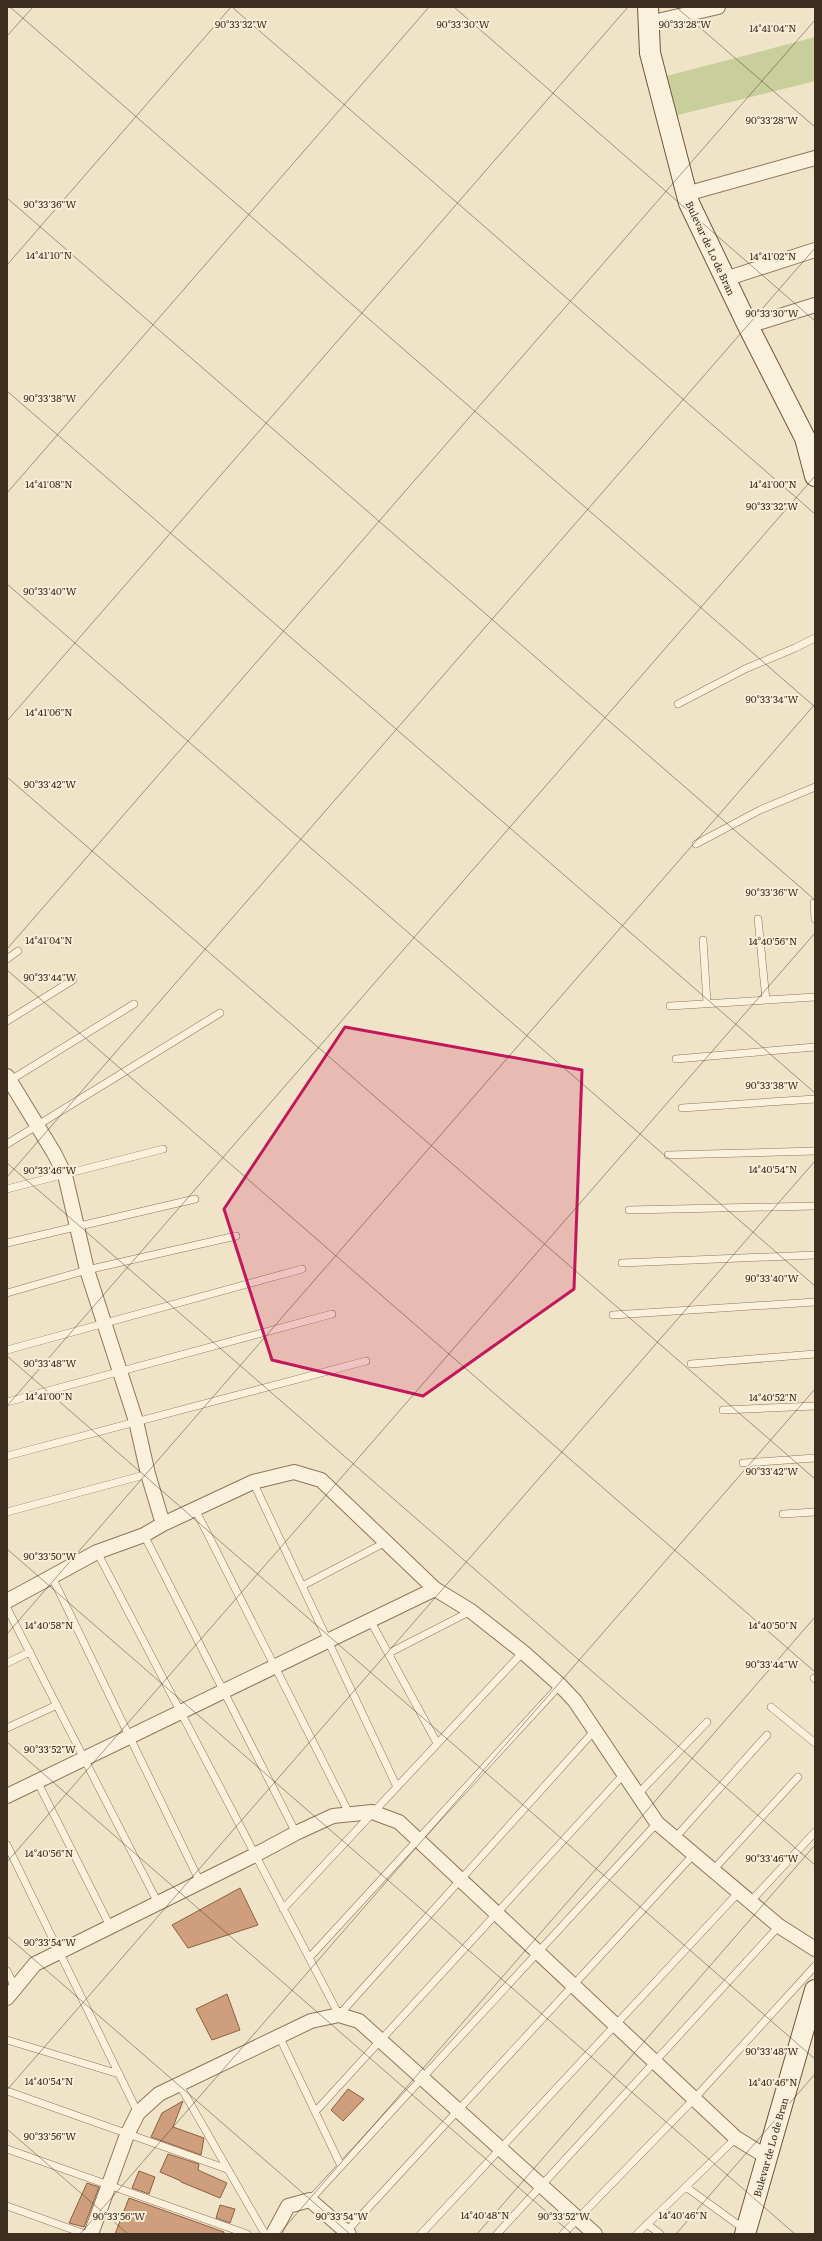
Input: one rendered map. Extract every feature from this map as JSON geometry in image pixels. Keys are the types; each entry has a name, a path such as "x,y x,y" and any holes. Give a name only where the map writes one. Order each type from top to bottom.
{"street":[{"path":"649,15 718,7"},
{"name":"Bulevar de Lo de Bran","path":"649,15 650,53 689,203 748,326 810,437 815,476"},
{"path":"686,194 815,158"},
{"path":"726,279 815,250"},
{"path":"748,326 815,305"},
{"path":"8,1079 54,1152 65,1175 87,1270 136,1421 148,1474 163,1524"},
{"path":"7,1601 97,1552 144,1535 163,1524 253,1482 294,1472 321,1480 435,1589 471,1611 523,1652 560,1684 595,1730 657,1823 714,1869 779,1926 815,1949"},
{"path":"7,1796 435,1589"},
{"path":"11,1992 35,1964 255,1855 296,1833 334,1816 372,1812 399,1822 736,2138 767,2157"},
{"name":"Bulevar de Lo de Bran","path":"745,2232 815,1990"},
{"path":"91,2234 128,2135 138,2113 159,2094 311,2021 339,2015 359,2021 595,2234"},
{"path":"273,2234 288,2206 310,2200 348,2233"}],"lane":[{"path":"678,704 745,669 815,638"},
{"path":"696,844 760,810 815,787"},
{"path":"814,903 815,919"},
{"path":"758,919 766,1000"},
{"path":"703,940 707,1003"},
{"path":"7,958 18,951"},
{"path":"7,1021 73,980"},
{"path":"670,1006 815,997"},
{"path":"8,1079 134,1004"},
{"path":"7,1144 220,1013"},
{"path":"676,1058 815,1047"},
{"path":"682,1108 815,1099"},
{"path":"7,1189 163,1149"},
{"path":"668,1155 815,1151"},
{"path":"7,1243 195,1199"},
{"path":"629,1210 815,1206"},
{"path":"7,1293 87,1270 236,1236"},
{"path":"622,1263 815,1255"},
{"path":"7,1350 302,1269"},
{"path":"613,1315 815,1302"},
{"path":"7,1402 332,1314"},
{"path":"691,1364 815,1354"},
{"path":"7,1456 366,1361"},
{"path":"722,1410 815,1406"},
{"path":"743,1463 815,1458"},
{"path":"7,1512 148,1474"},
{"path":"253,1482 397,1787"},
{"path":"195,1509 350,1815"},
{"path":"783,1514 815,1512"},
{"path":"144,1535 296,1833"},
{"path":"302,1586 386,1542"},
{"path":"97,1552 339,2015 595,1730"},
{"path":"52,1577 200,1882"},
{"path":"7,1608 158,1903"},
{"path":"389,1653 471,1611"},
{"path":"370,1620 437,1743"},
{"path":"7,1663 30,1652"},
{"path":"284,1909 372,1812 523,1652"},
{"path":"309,1958 419,1840 560,1684"},
{"path":"7,1728 57,1705"},
{"path":"771,1708 815,1743"},
{"path":"638,1794 707,1722"},
{"path":"675,1838 767,1735"},
{"path":"315,2112 624,1774"},
{"path":"714,1869 798,1777"},
{"path":"37,1781 110,1926"},
{"path":"310,2200 657,1823"},
{"path":"750,1902 815,1832"},
{"path":"7,1845 138,2113"},
{"path":"348,2233 694,1854"},
{"path":"421,2234 739,1892"},
{"path":"497,2234 779,1926"},
{"path":"563,2234 694,2098 815,1966"},
{"path":"7,1971 11,1992"},
{"path":"279,2036 341,2166"},
{"path":"7,2040 119,2074"},
{"path":"179,2084 265,2234"},
{"path":"7,2091 128,2135 227,2168"},
{"path":"637,2234 736,2138"},
{"path":"7,2150 247,2234"},
{"path":"686,2187 745,2232"},
{"path":"7,2206 85,2234"},
{"path":"647,2224 660,2234"}],"highlighted area":[{"path":"345,1027 582,1070 574,1289 423,1396 272,1360 224,1209"}],"green space":[{"path":"815,37 815,81 670,117 663,77"}],"building":[{"path":"240,1888 258,1925 188,1948 172,1925"},
{"path":"227,1994 240,2030 212,2040 196,2009"},
{"path":"348,2089 364,2099 343,2121 331,2110"},
{"path":"183,2101 173,2127 204,2138 201,2155 151,2137 162,2113"},
{"path":"168,2154 199,2164 198,2170 227,2183 220,2198 160,2172"},
{"path":"139,2171 155,2177 149,2194 132,2188"},
{"path":"87,2183 99,2187 84,2227 69,2223"},
{"path":"129,2198 224,2232 224,2234 115,2234"},
{"path":"220,2205 235,2209 230,2223 216,2218"}]}
